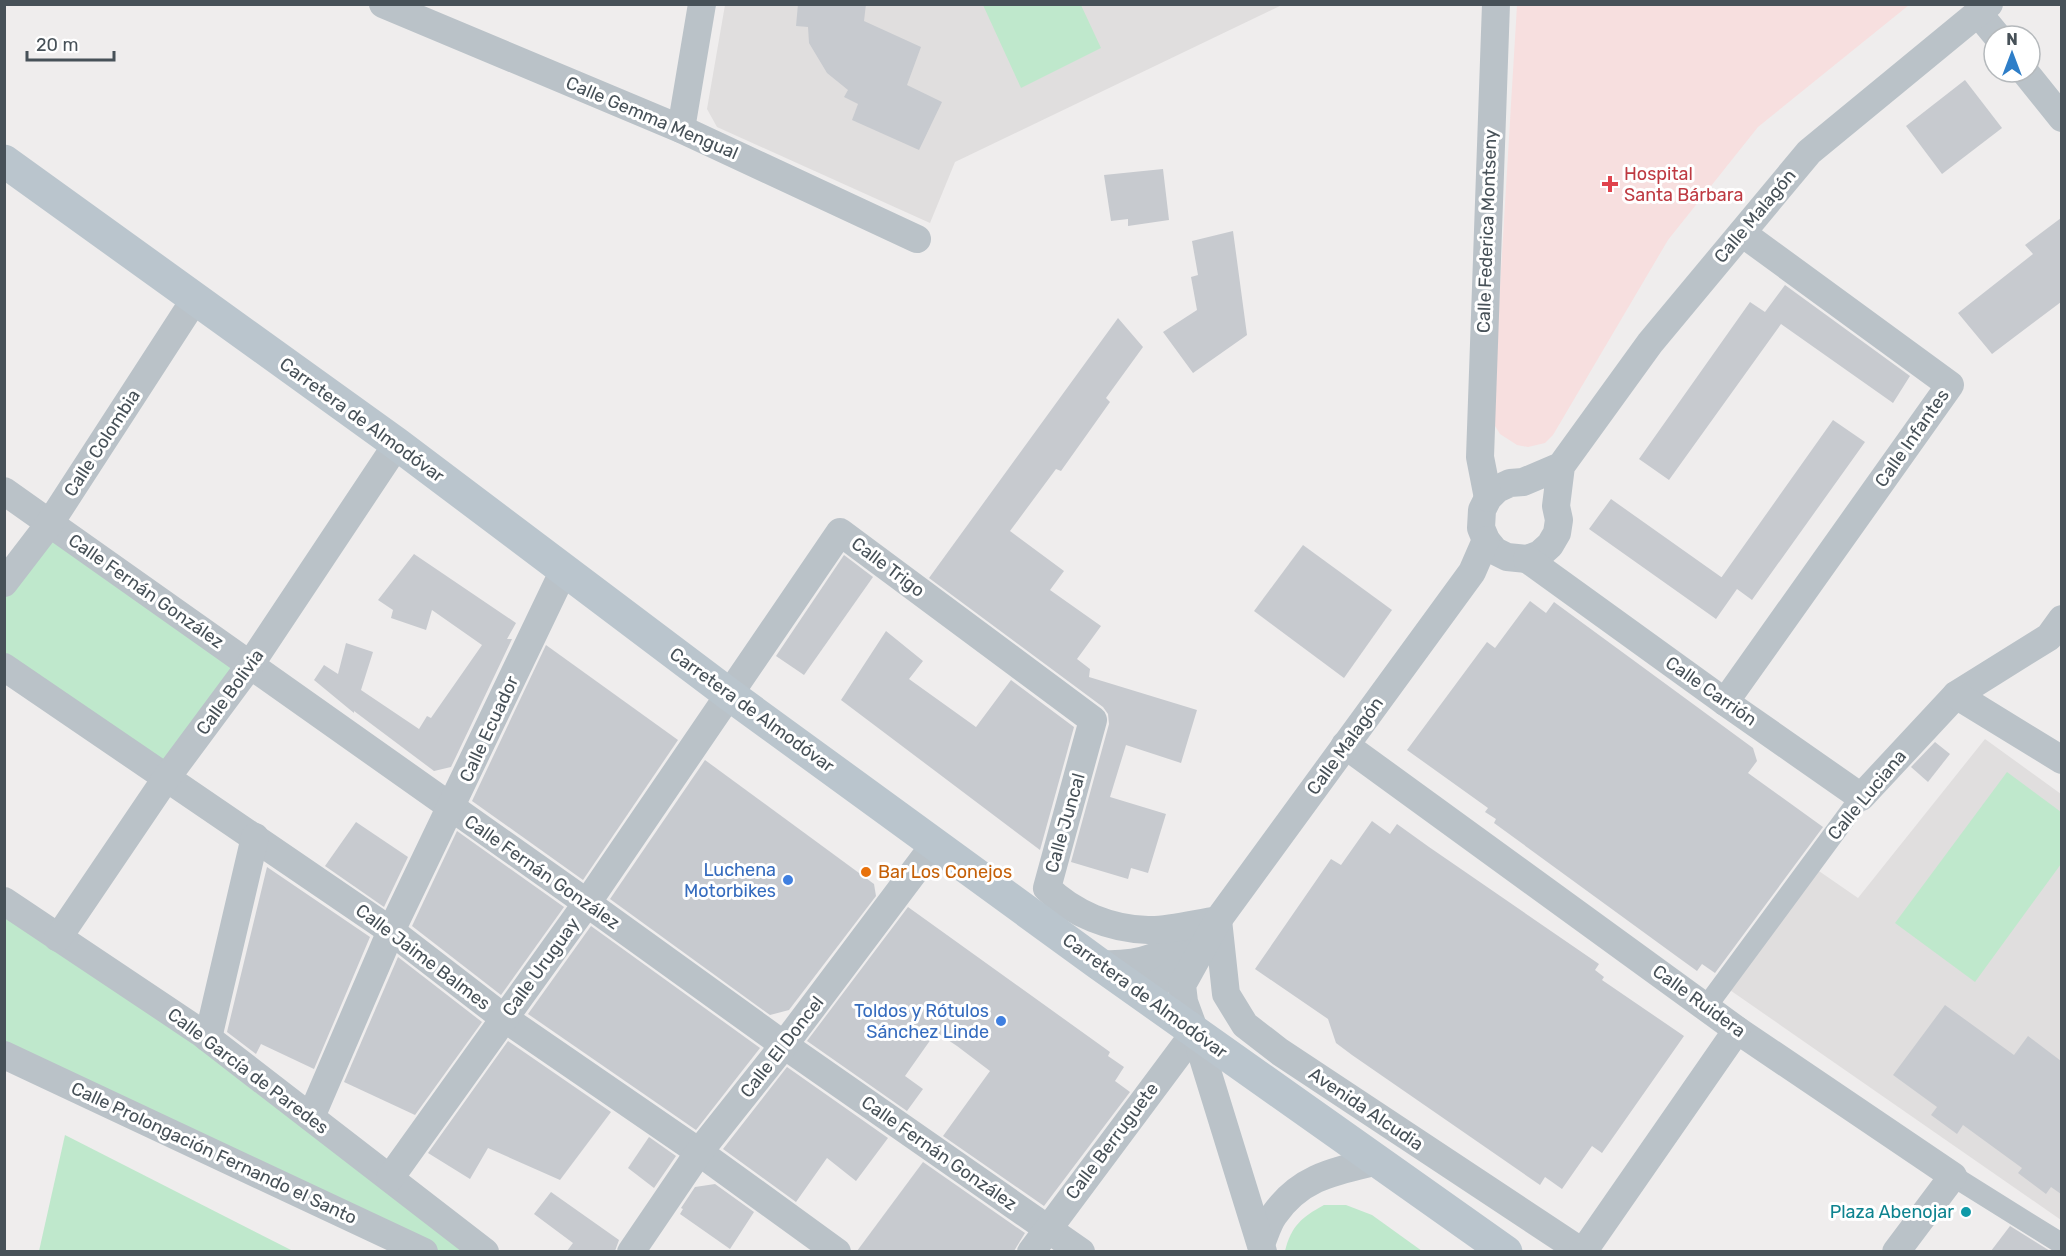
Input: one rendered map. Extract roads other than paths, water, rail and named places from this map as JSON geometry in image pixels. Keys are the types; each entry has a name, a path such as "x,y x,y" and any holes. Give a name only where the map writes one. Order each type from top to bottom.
{"main road":[{"name":"Carretera de Almodóvar","path":"4,161 397,444 730,695 1099,964 1506,1251"}],"street":[{"name":"Calle Gemma Mengual","path":"383,4 681,129 917,239"},
{"path":"681,129 702,4"},
{"name":"Calle Federica Montseny","path":"1496,4 1480,457 1507,488"},
{"path":"1984,9 1991,24"},
{"name":"Calle Malagón","path":"1133,988 1159,984 1177,972 1218,920 1472,572 1557,533 1559,520 1556,506 1561,466 1650,343 1809,152 1984,9"},
{"path":"2034,84 2061,118"},
{"name":"Calle Infantes","path":"1725,702 1950,385 1742,233"},
{"name":"Calle Colombia","path":"4,583 50,524 195,299"},
{"name":"Calle Bolivia","path":"58,938 167,777 250,665 397,444"},
{"path":"1518,550 1481,528 1482,510 1507,488 1561,466"},
{"path":"1507,488 1539,486 1556,506"},
{"name":"Calle Fernán González","path":"4,491 784,1045 1039,1240 1081,1251"},
{"name":"Calle Trigo","path":"730,695 840,532 1093,720"},
{"name":"Calle Carrión","path":"1518,550 1561,584 1861,797"},
{"name":"Calle Ecuador","path":"310,1117 391,931 452,808 564,570"},
{"name":"Calle Luciana","path":"1706,1007 1861,797 1956,694 2049,637 2061,620"},
{"name":"Calle Jaime Balmes","path":"4,667 391,931 504,1018 699,1152 837,1251"},
{"path":"1956,694 2061,760"},
{"name":"Calle Uruguay","path":"390,1178 587,903 730,695"},
{"name":"Calle Juncal","path":"1093,720 1047,888 1060,902 1085,915 1115,926 1150,930 1218,920"},
{"name":"Calle Ruidera","path":"1345,745 1737,1030 1953,1176 2061,1244"},
{"path":"208,1038 255,837"},
{"name":"Calle El Doncel","path":"631,1251 699,1152 784,1045 935,844"},
{"name":"Calle García de Paredes","path":"4,901 208,1038 485,1251"},
{"name":"Calle Malagón","path":"1099,964 1122,965 1144,961 1167,952 1218,920"},
{"name":"Calle Malagón","path":"1218,920 1182,985 1184,1002 1262,1248"},
{"name":"Avenida Alcudia","path":"1218,920 1226,994 1245,1025 1280,1052 1582,1251"},
{"path":"1582,1251 1737,1030"},
{"name":"Calle Berruguete","path":"1039,1240 1195,1032"},
{"name":"Calle Prolongación Fernando el Santo","path":"4,1055 424,1251"},
{"path":"1262,1248 1273,1216 1291,1196 1327,1173 1378,1161"},
{"path":"1896,1251 1953,1176"}],"place":[{"name":"Hospital Santa Bárbara","path":"1610,184"},
{"name":"Bar Los Conejos","path":"866,872"},
{"name":"Luchena Motorbikes","path":"788,880"},
{"name":"Toldos y Rótulos Sánchez Linde","path":"1001,1021"},
{"name":"Plaza Abenojar","path":"1966,1212"}]}
